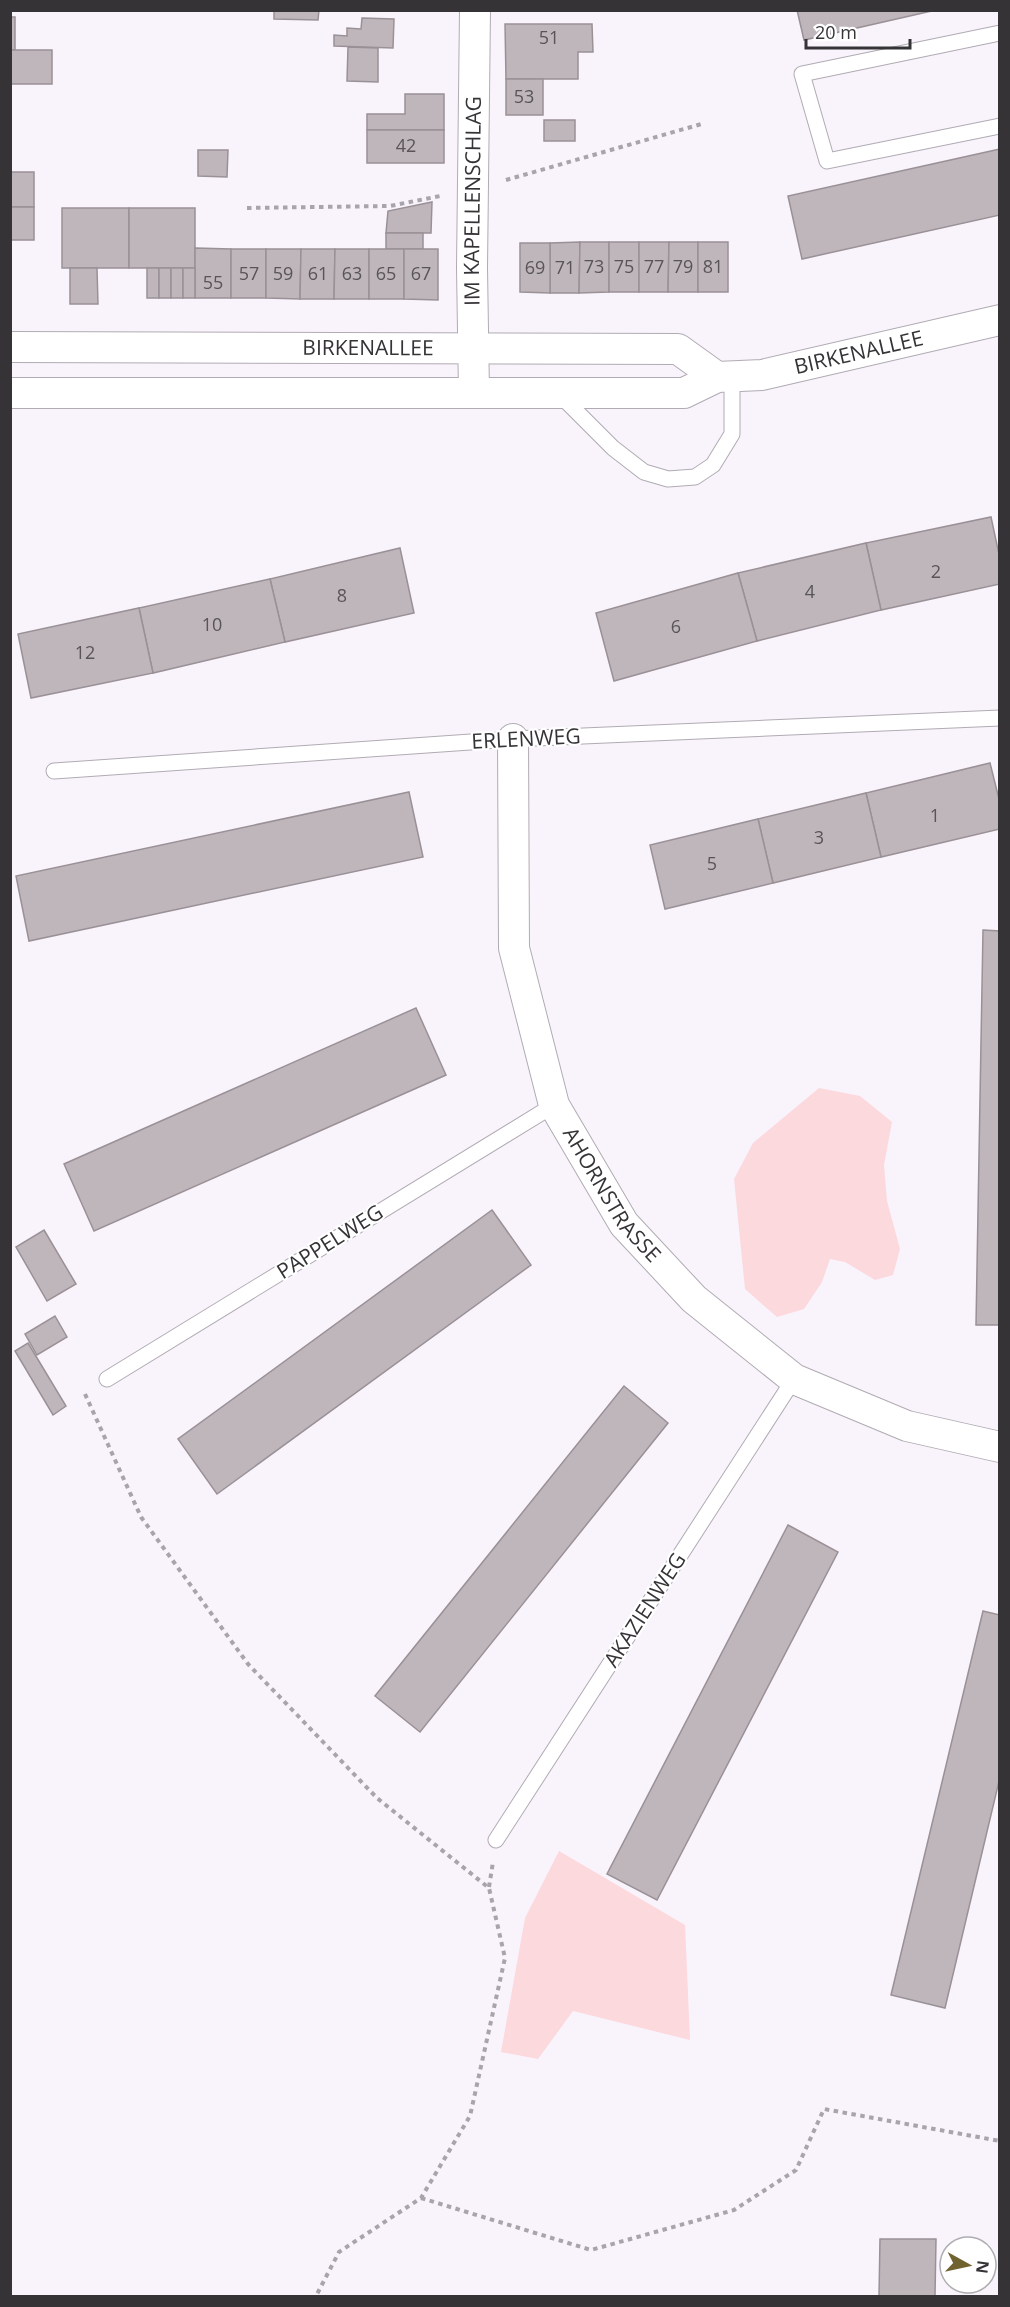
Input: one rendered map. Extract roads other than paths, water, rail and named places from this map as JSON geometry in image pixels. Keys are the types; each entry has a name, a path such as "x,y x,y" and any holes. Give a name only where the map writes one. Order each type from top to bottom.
{"street":[{"name":"IM KAPELLENSCHLAG","path":"474,393 475,10"},
{"name":"BIRKENALLEE","path":"10,393 684,393 725,377 762,375 999,320"},
{"name":"BIRKENALLEE","path":"10,347 678,349 725,377"},
{"name":"AHORNSTRASSE","path":"513,739 514,948 554,1105 624,1224 694,1299 794,1379 907,1426 999,1447"}],"lane":[{"path":"999,33 802,74 827,161 999,126"},
{"path":"560,394 613,448 644,472 668,479 695,477 713,465 732,434 725,377"},
{"name":"ERLENWEG","path":"54,771 513,739 999,718"},
{"name":"PAPPELWEG","path":"107,1379 554,1105"},
{"name":"AKAZIENWEG","path":"496,1840 794,1379"}]}
